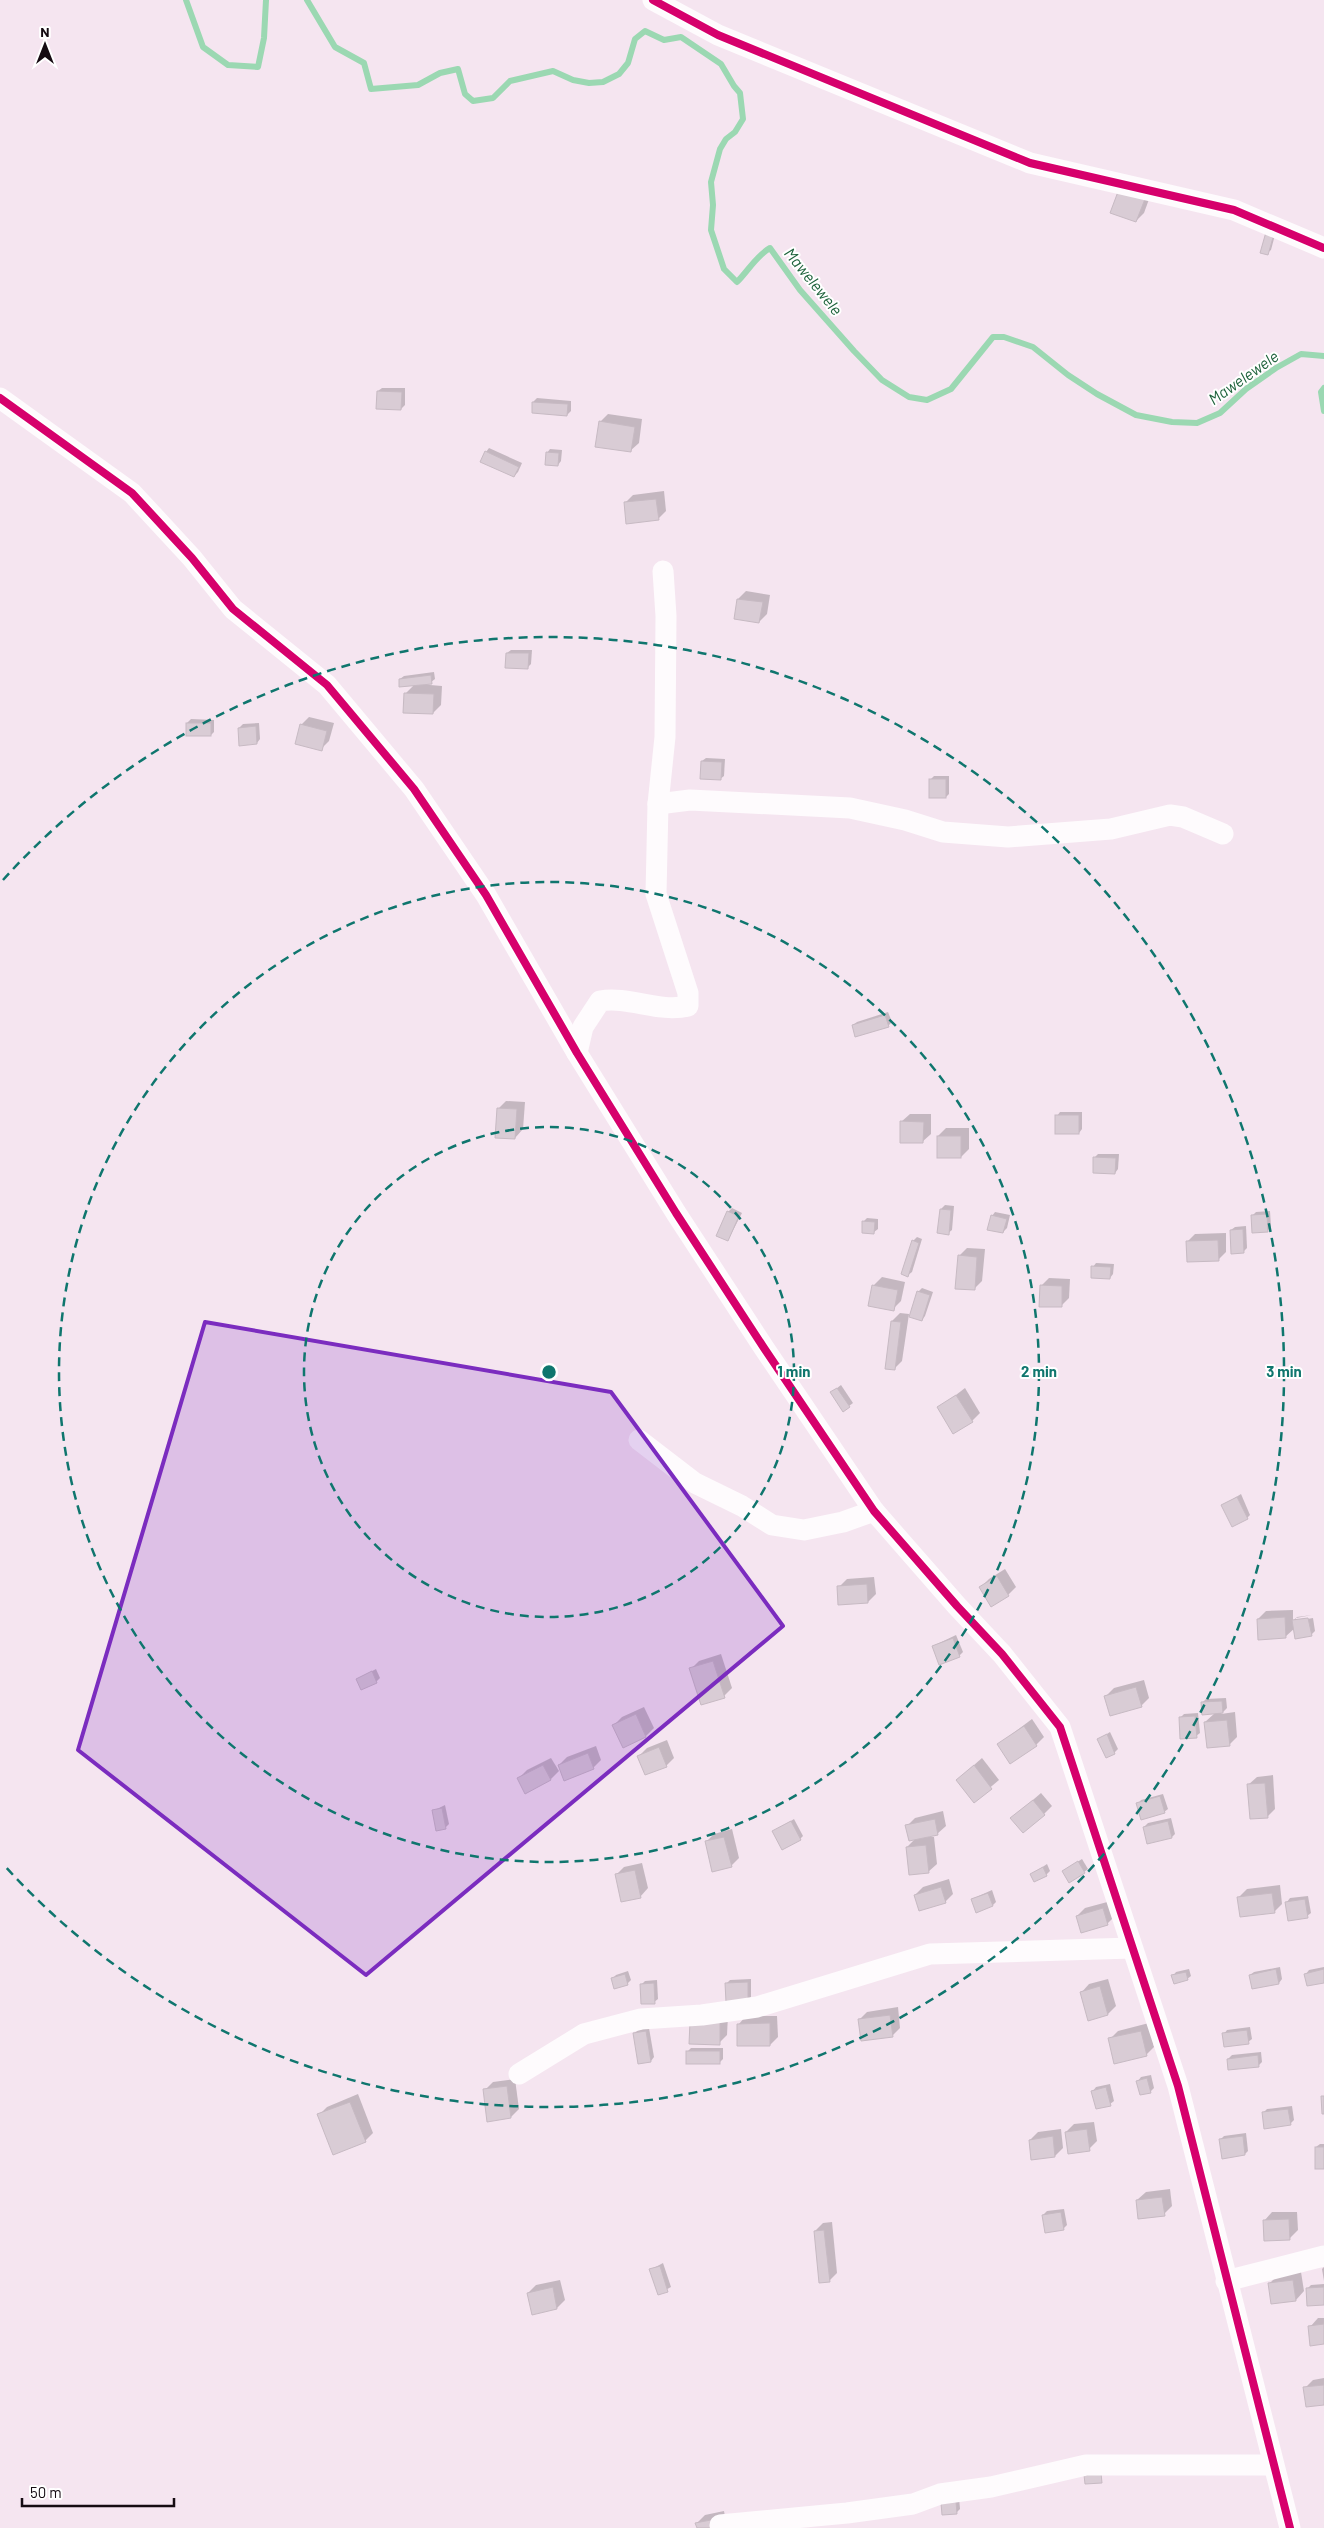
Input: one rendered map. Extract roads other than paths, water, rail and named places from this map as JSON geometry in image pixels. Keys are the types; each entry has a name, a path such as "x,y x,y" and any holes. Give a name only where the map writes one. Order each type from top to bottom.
{"street":[{"path":"653,0 718,36 1030,163 1234,210 1324,248"},
{"path":"0,398 132,493 192,558 233,609 291,654 331,690 414,789 486,895 577,1053 759,1340 874,1511 957,1606 1002,1654 1060,1727 1178,2086 1272,2465 1290,2528"},
{"path":"577,1053 583,1027 600,1001 613,999 648,1006 678,1008 688,1006 688,994 656,894 658,804 665,737 666,616 663,571"},
{"path":"658,804 690,800 850,808 905,820 943,832 1008,837 1111,829 1170,815 1183,817 1224,834"},
{"path":"639,1440 695,1483 742,1506 772,1525 804,1530 843,1522 874,1511"},
{"path":"519,2074 584,2034 641,2019 702,2015 757,2007 930,1954 1132,1948"},
{"path":"1226,2281 1324,2256"},
{"path":"720,2524 847,2513 913,2504 940,2494 991,2487 1086,2465 1272,2465"}],"waterway":[{"name":"Mawelewele","path":"186,0 203,47 228,65 258,67 264,38 266,0"},
{"name":"Mawelewele","path":"307,0 335,47 364,63 371,89 418,85 440,73 458,69 465,94 473,101 493,98 510,81 553,71 573,80 589,83 603,82 619,74 628,63 635,39 645,31 664,40 681,37 721,64 740,93 743,119 735,132 726,139 720,149 711,182 713,205 711,230 724,269 737,282 757,259 770,248 800,290 854,351 882,380 909,397 927,400 951,389 993,337 1004,337 1033,347 1068,375 1097,394 1136,415 1172,422 1197,423 1220,413 1246,389 1276,368 1301,354 1324,356"},
{"name":"Mawelewele","path":"1324,388 1321,392 1324,411"}]}
